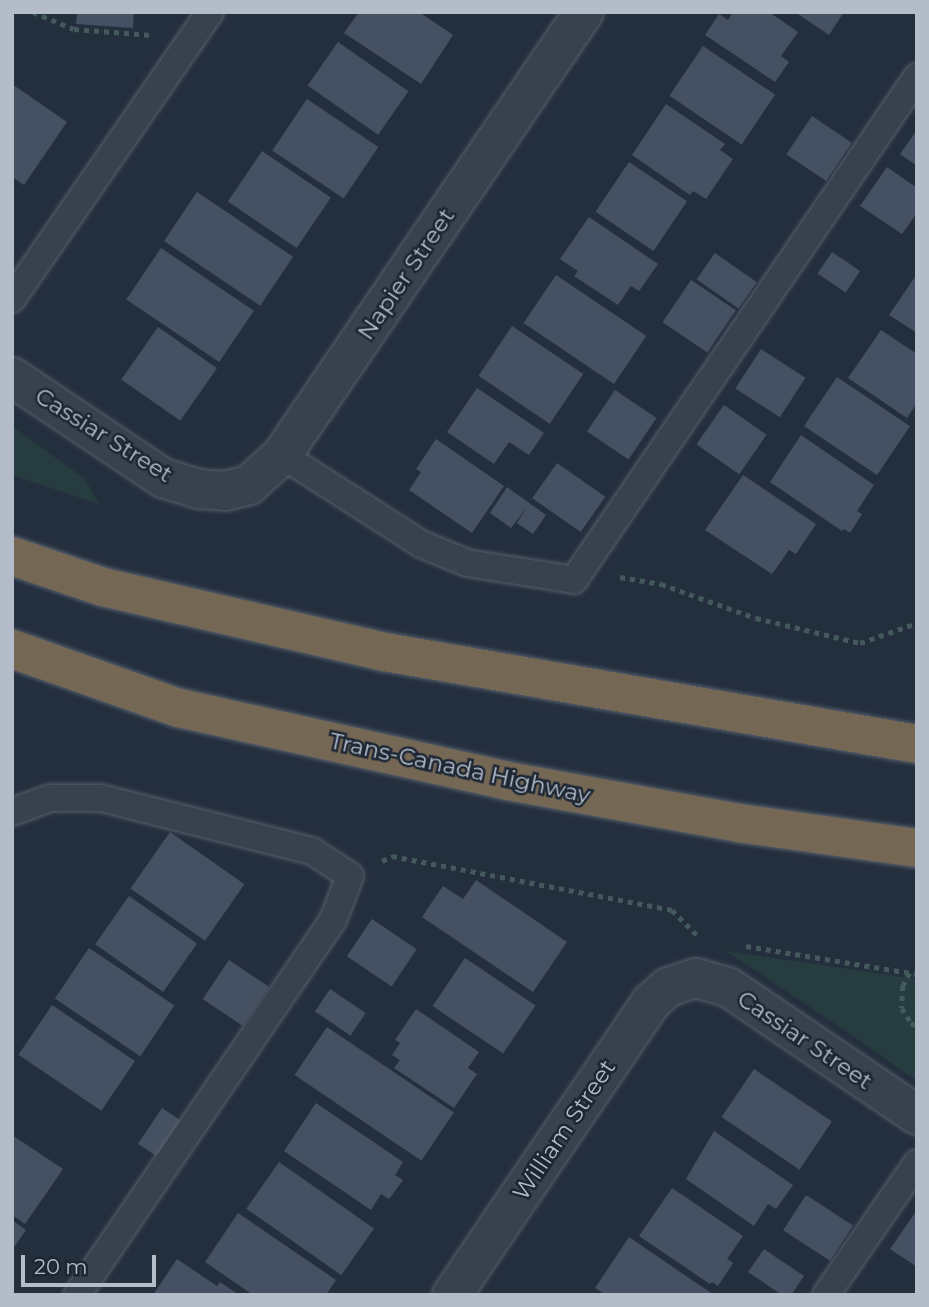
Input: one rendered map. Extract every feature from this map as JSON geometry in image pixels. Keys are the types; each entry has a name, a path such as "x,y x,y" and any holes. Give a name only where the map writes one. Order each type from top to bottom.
{"highway":[{"path":"12,556 103,587 385,652 917,744"},
{"name":"Trans-Canada Highway","path":"12,649 179,708 508,781 739,823 917,848"}],"street":[{"name":"Napier Street","path":"198,489 225,491 249,485 282,455 584,12"},
{"name":"Cassiar Street","path":"12,377 163,478 198,489"},
{"name":"Cassiar Street","path":"688,979 709,980 728,987 917,1115"},
{"name":"William Street","path":"452,1295 651,1002 668,987 688,979"}],"lane":[{"path":"12,299 210,12"},
{"path":"282,455 421,544 467,563 574,580 917,77"},
{"path":"12,812 50,798 101,798 312,851 350,876 333,920 77,1295"},
{"path":"826,1295 917,1163"}],"path":[{"path":"33,12 74,29 194,36"},
{"path":"574,580 605,576 661,584 756,618 860,643 917,623"},
{"path":"350,876 392,856 672,910 697,935 706,938"},
{"path":"741,946 917,974"},
{"path":"910,973 903,986 902,1008 911,1023 917,1026"}],"green space":[{"path":"12,426 85,479 99,504 12,475"},
{"path":"726,951 917,979 917,1081 840,1027"}],"building":[{"path":"77,12 134,12 133,28 76,24"},
{"path":"359,12 419,12 453,35 421,84 344,33"},
{"path":"733,12 769,12 798,32 781,56 789,62 775,82 705,35 719,14 728,20"},
{"path":"795,12 844,12 829,35"},
{"path":"338,42 408,91 378,135 308,85"},
{"path":"703,46 775,95 742,144 669,96"},
{"path":"12,84 67,122 24,185 12,177"},
{"path":"307,99 378,147 344,198 272,150"},
{"path":"666,104 725,144 720,150 733,159 706,199 693,191 690,195 632,155"},
{"path":"812,116 852,143 826,181 786,154"},
{"path":"917,130 917,166 900,154"},
{"path":"262,151 331,197 297,248 228,202"},
{"path":"629,162 687,201 653,251 595,212"},
{"path":"887,167 917,188 917,213 902,234 860,206"},
{"path":"197,192 293,257 260,306 164,241"},
{"path":"589,217 658,264 639,291 631,286 618,305 574,276 578,271 560,259"},
{"path":"161,248 254,311 219,362 126,299"},
{"path":"832,252 860,271 846,293 817,274"},
{"path":"715,253 757,282 738,308 697,279"},
{"path":"556,275 646,336 614,384 524,323"},
{"path":"915,277 917,278 917,333 889,315"},
{"path":"691,280 736,310 707,352 662,322"},
{"path":"512,326 583,374 550,424 478,376"},
{"path":"158,327 217,368 180,421 121,379"},
{"path":"881,330 917,354 917,403 907,418 848,378"},
{"path":"761,349 805,378 780,417 735,388"},
{"path":"837,377 910,426 877,475 804,426"},
{"path":"477,388 544,433 529,455 509,442 494,464 447,432"},
{"path":"615,390 656,418 628,459 587,431"},
{"path":"724,405 767,435 739,474 696,444"},
{"path":"801,435 874,485 857,511 862,514 850,533 844,529 842,531 770,482"},
{"path":"436,439 504,486 472,533 409,490 421,472 416,469"},
{"path":"557,463 605,497 581,532 532,498"},
{"path":"743,475 816,524 796,554 789,550 772,574 705,530"},
{"path":"507,487 546,515 533,534 517,523 527,507 511,528 490,513"},
{"path":"170,832 245,884 205,941 130,889"},
{"path":"476,880 567,942 533,992 422,917 443,886 463,899"},
{"path":"129,896 197,944 163,992 95,944"},
{"path":"372,919 417,949 392,987 347,956"},
{"path":"89,948 174,1006 140,1056 55,999"},
{"path":"465,958 535,1006 503,1054 433,1006"},
{"path":"229,960 269,987 243,1026 203,999"},
{"path":"330,989 366,1013 351,1035 315,1011"},
{"path":"52,1005 135,1061 101,1111 18,1055"},
{"path":"416,1009 479,1052 468,1068 477,1074 454,1108 394,1068 400,1060 392,1055 400,1043 395,1040"},
{"path":"327,1027 454,1113 421,1161 295,1075"},
{"path":"754,1069 832,1122 799,1170 722,1117"},
{"path":"316,1103 403,1162 395,1175 403,1180 389,1199 381,1194 371,1210 284,1151"},
{"path":"162,1108 184,1123 160,1159 138,1144"},
{"path":"714,1131 793,1185 776,1209 768,1204 754,1226 686,1179"},
{"path":"12,1135 63,1169 25,1224 12,1215"},
{"path":"279,1162 374,1229 341,1275 246,1209"},
{"path":"672,1188 743,1236 727,1259 733,1263 718,1286 712,1282 710,1284 639,1236"},
{"path":"806,1195 853,1225 830,1261 783,1230"},
{"path":"917,1210 917,1267 890,1249"},
{"path":"238,1213 336,1280 326,1295 253,1295 205,1262"},
{"path":"12,1220 26,1230 12,1250"},
{"path":"629,1237 714,1295 606,1295 595,1288"},
{"path":"764,1249 804,1276 791,1295 782,1295 748,1272"},
{"path":"177,1259 217,1286 220,1282 239,1295 153,1295"}]}
